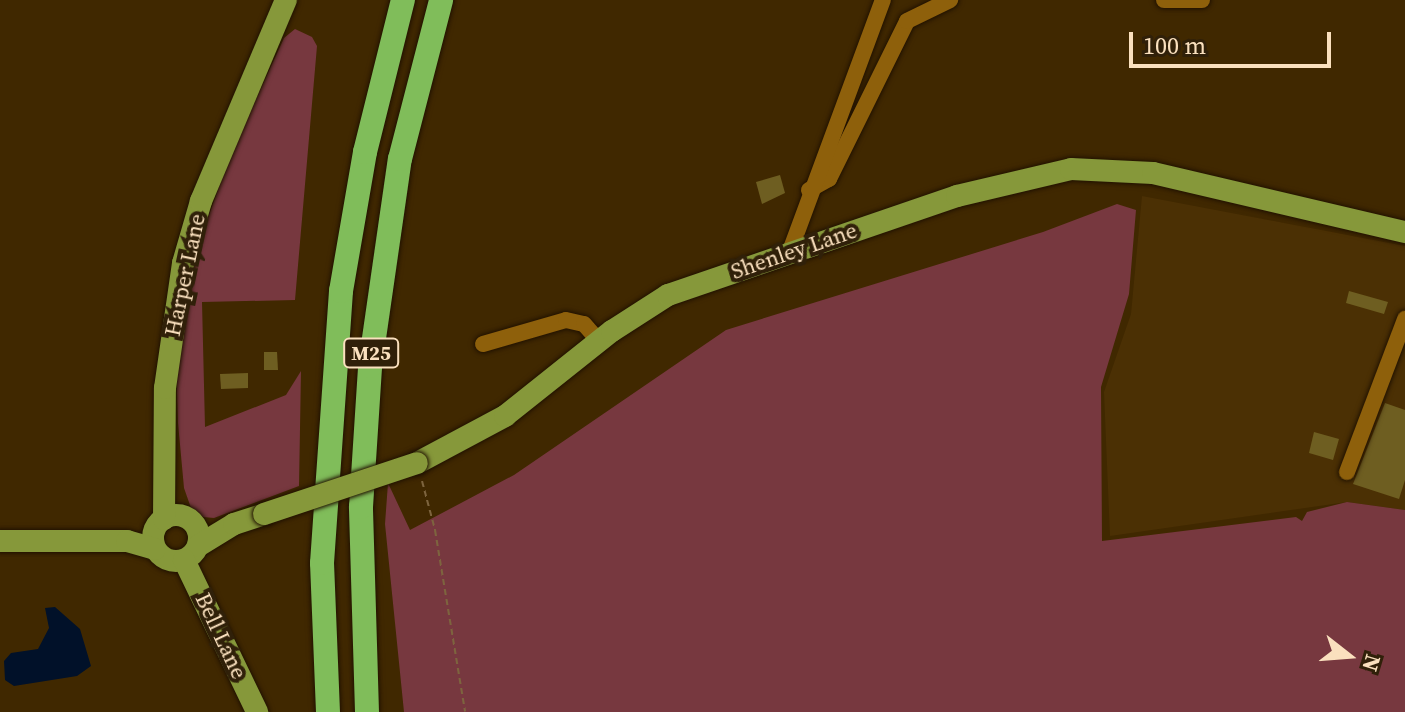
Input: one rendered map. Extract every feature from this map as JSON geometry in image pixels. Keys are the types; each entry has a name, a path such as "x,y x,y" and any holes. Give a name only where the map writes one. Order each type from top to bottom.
{"highway":[{"name":"M25","path":"328,712 322,563 339,306 365,152 403,0"},
{"name":"M25","path":"367,712 361,507 370,366 400,159 441,0"}],"main road":[{"name":"Harper Lane","path":"171,527 165,388 183,263 201,201 286,0"},
{"name":"Shenley Lane","path":"191,553 234,524 417,463 505,416 599,341 668,295 957,196 1071,169 1153,173 1405,232"},
{"name":"Shenley Lane","path":"171,527 234,524"},
{"path":"0,541 127,541 171,527 171,561 191,553"},
{"name":"Bell Lane","path":"171,527 191,553 257,712"}],"lane":[{"path":"790,251 809,190 883,0"},
{"path":"809,190 829,179 907,21 950,0"},
{"path":"1164,0 1202,0"},
{"path":"1347,472 1405,319"},
{"path":"483,344 566,320 584,324 599,341"}],"path":[{"path":"417,463 435,530 465,712"}],"shaded area":[{"path":"295,29 312,37 317,46 295,300 202,302 205,427 286,395 301,371 299,486 214,518 203,517 191,508 184,488 178,423 176,363 193,260 230,156 284,38"},
{"path":"1142,196 1405,246 1405,510 1347,502 1110,536 1104,392 1131,314"},
{"path":"1117,204 1136,210 1129,294 1101,387 1102,541 1296,517 1302,521 1307,512 1347,502 1405,510 1405,712 404,712 385,524 388,483 410,530 514,475 726,330 1043,232"}],"water":[{"path":"55,607 80,629 91,666 77,676 14,686 5,680 4,661 11,653 38,649 49,628 45,608"}],"building":[{"path":"780,175 785,193 762,204 756,182"},
{"path":"1349,291 1388,302 1384,314 1346,303"},
{"path":"264,352 277,352 278,370 264,370"},
{"path":"248,373 248,388 221,389 220,374"},
{"path":"1385,403 1405,410 1405,480 1399,499 1353,484"},
{"path":"1314,432 1339,439 1333,460 1309,453"}]}
